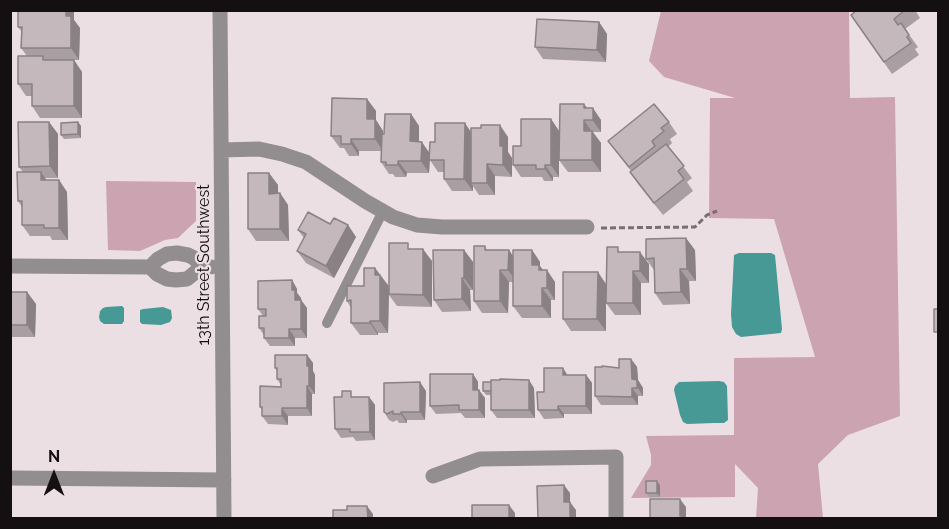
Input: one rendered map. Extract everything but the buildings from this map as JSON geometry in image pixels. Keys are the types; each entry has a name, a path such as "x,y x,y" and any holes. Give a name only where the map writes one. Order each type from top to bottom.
{"street":[{"name":"13th Street Southwest","path":"220,10 224,519"},
{"path":"221,150 259,149 282,153 306,162 393,217 417,225 587,227"},
{"path":"150,267 167,254 177,253 194,258 202,267"},
{"path":"10,266 150,267 167,279 176,280 187,279 202,267 222,267"},
{"path":"433,476 480,459 616,457 616,519"},
{"path":"10,478 224,480"}],"lane":[{"path":"327,323 383,211"}],"path":[{"path":"587,227 695,227 707,214 717,211"}],"shaded area":[{"path":"661,11 849,11 850,98 895,97 900,416 848,435 818,464 823,518 756,518 758,488 735,464 735,497 631,498 651,465 646,436 734,435 734,358 815,357 774,219 709,218 710,98 735,98 664,77 649,61"},
{"path":"106,181 196,182 196,221 178,238 165,240 140,251 108,250"}],"water":[{"path":"739,253 775,255 781,333 741,337 732,327 734,255"},
{"path":"122,306 124,321 122,324 104,324 100,321 100,311 103,308"},
{"path":"163,307 171,310 170,322 161,325 140,322 140,310"},
{"path":"679,382 724,382 727,386 728,420 724,423 687,424 683,422 674,390 675,386"}]}
